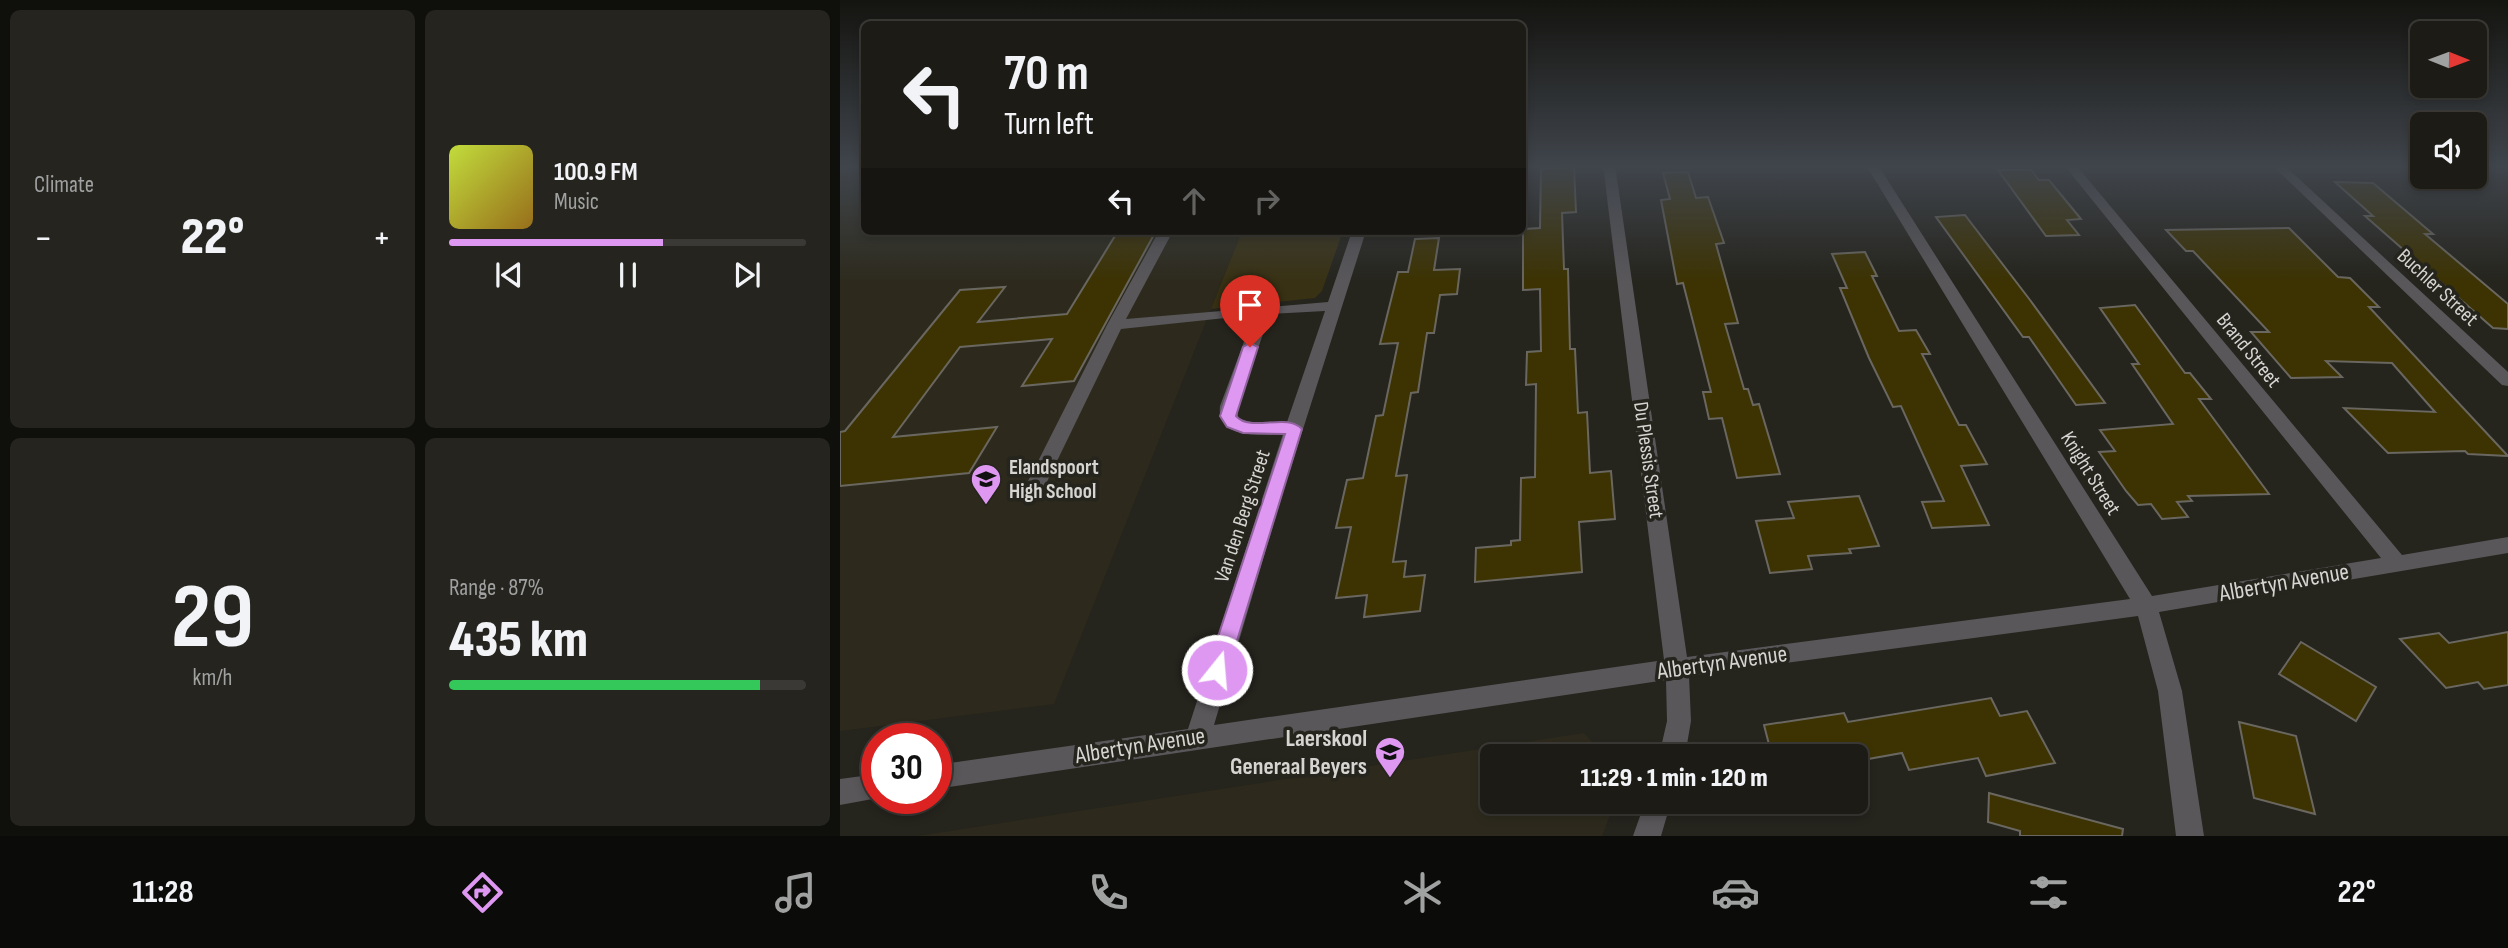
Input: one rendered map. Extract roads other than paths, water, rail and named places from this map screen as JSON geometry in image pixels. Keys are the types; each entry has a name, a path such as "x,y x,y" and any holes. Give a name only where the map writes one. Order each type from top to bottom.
{"street":[{"name":"Du Plessis Street","path":"1614,204 1677,668 1679,721 1674,744"},
{"name":"Knight Street","path":"1896,204 2146,606 2160,641 2170,682 2190,836"},
{"name":"Brand Street","path":"2102,204 2396,562"},
{"name":"Buchler Street","path":"2320,204 2508,381"},
{"path":"1035,487 1115,325 1164,235"},
{"name":"Van den Berg Street","path":"1198,736 1358,235"},
{"path":"1115,325 1264,310 1335,306"},
{"path":"1264,310 1228,416 1232,424 1243,427 1294,429"},
{"name":"Albertyn Avenue","path":"952,774 1198,736 1677,668 2146,606 2508,545"},
{"path":"840,792 861,789"},
{"path":"1647,836 1654,814"}],"place":[{"name":"Elandspoort High School","path":"986,506"},
{"name":"Laerskool Generaal Beyers","path":"1390,779"}]}
